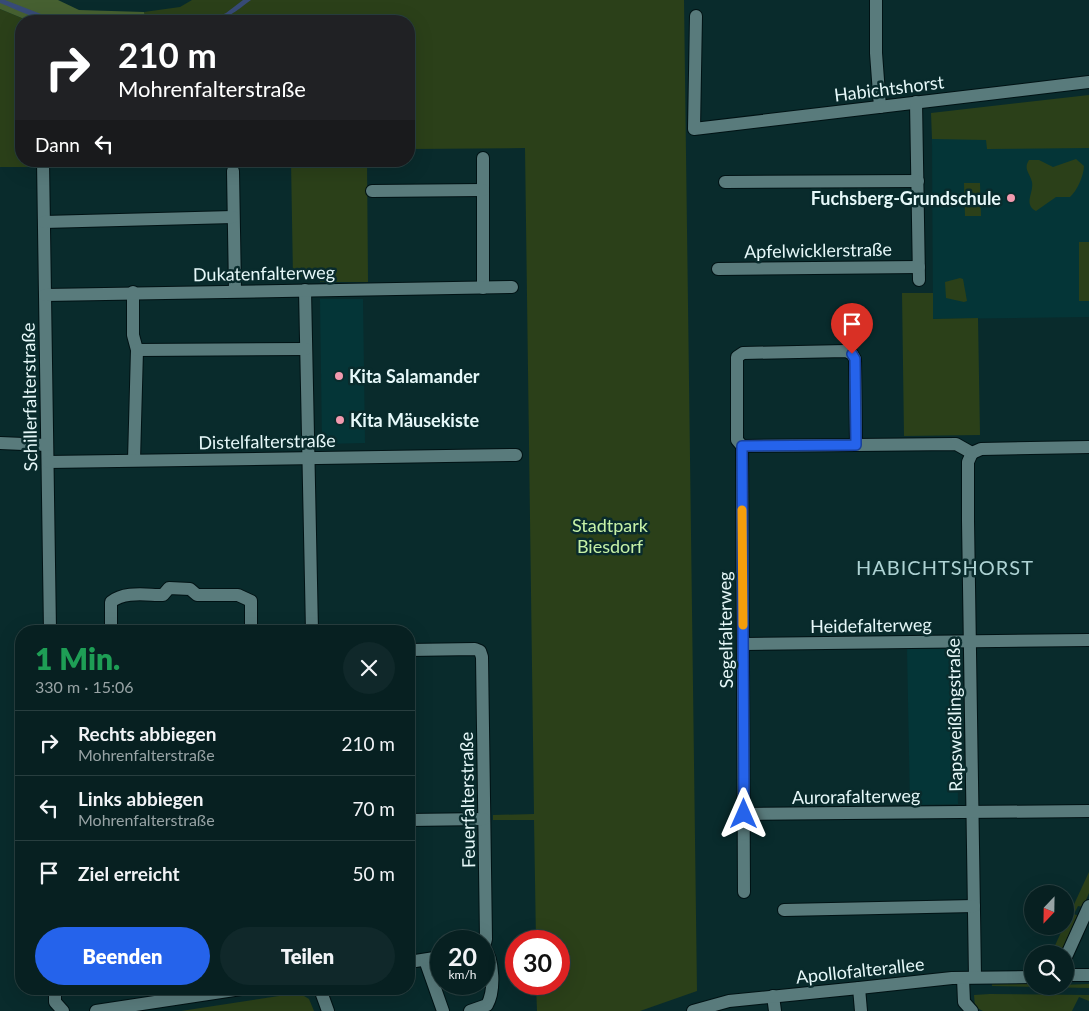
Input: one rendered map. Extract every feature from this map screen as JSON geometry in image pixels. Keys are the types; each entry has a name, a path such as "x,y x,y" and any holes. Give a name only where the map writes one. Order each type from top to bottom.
{"street":[{"path":"876,0 876,53 880,107"},
{"name":"Habichtshorst","path":"696,16 694,129 1089,82"},
{"name":"Apfelwicklerstraße","path":"718,269 919,274 916,102"},
{"path":"483,158 483,288"},
{"name":"Schillerfalterstraße","path":"43,167 50,625"},
{"path":"233,172 235,290"},
{"path":"725,182 918,181"},
{"path":"372,191 483,190"},
{"path":"44,222 234,217"},
{"name":"Dukatenfalterweg","path":"45,295 235,290 512,287"},
{"path":"305,290 312,625"},
{"path":"133,292 133,335 137,350 134,460"},
{"path":"137,350 306,349"},
{"name":"Segelfalterweg","path":"744,892 742,446 737,440 737,357 743,353 846,352 852,354 855,359 856,445"},
{"path":"0,442 47,445"},
{"path":"742,446 956,444 972,454 981,449 1089,447"},
{"name":"Rapsweißlingstraße","path":"972,454 968,462 974,906 969,978 964,1002 972,1011"},
{"name":"Distelfalterstraße","path":"48,462 516,455"},
{"path":"111,625 111,602 117,597 123,595 163,595 169,588 190,588 197,595 238,595 251,601 251,625"},
{"name":"Heidefalterweg","path":"744,644 1089,640"},
{"name":"Feuerfalterstraße","path":"415,650 475,649 480,651 486,930"},
{"name":"Aurorafalterweg","path":"744,814 1089,811"},
{"path":"415,820 484,819"},
{"path":"784,910 974,906"},
{"path":"1071,945 1089,906"},
{"path":"415,961 430,959"},
{"path":"425,960 443,1011"},
{"path":"1074,975 1089,975"},
{"name":"Apollofalterallee","path":"694,1011 729,1001 773,996 969,978 1024,976"},
{"path":"859,988 862,1011"},
{"path":"55,995 55,1002 62,1011"},
{"path":"96,1011 201,995"},
{"path":"322,995 328,1011"},
{"name":"Feuerfalterstraße","path":"470,1011 487,1005 491,995"},
{"path":"773,996 775,1011"}],"shaded area":[{"name":"Fuchsberg-Grundschule","path":"1089,122 1089,317 933,319 932,139"},
{"path":"320,299 363,299 365,443 322,444"},
{"path":"907,648 956,648 958,804 910,805"}],"green space":[{"path":"0,0 58,0 79,10 144,12 145,15 15,15 0,9"},
{"name":"Stadtpark Biesdorf","path":"192,0 684,0 697,991 640,1011 537,1011 536,995 570,995 570,930 536,930 534,820 493,820 493,815 534,814 525,148 415,149 415,15 145,15 144,12 180,7"},
{"path":"0,9 15,15 15,167 0,167"},
{"path":"1089,95 1089,148 987,149 986,140 932,139 931,113"},
{"path":"1076,159 1084,166 1084,170 1080,183 1073,194 1070,197 1056,197 1036,211 1032,208 1030,202 1032,182 1027,169 1029,160 1039,160 1053,167"},
{"path":"291,167 367,167 368,282 320,282 320,276 293,277"},
{"path":"964,183 980,183 981,216 965,216"},
{"path":"1079,242 1089,242 1089,301 1079,301"},
{"path":"963,279 967,301 946,298 945,282"},
{"path":"902,293 933,293 933,319 978,318 980,435 904,436"},
{"path":"1089,872 1089,893 1083,907 1078,906 1074,914 1074,904"},
{"path":"1074,914 1079,916 1074,927"},
{"path":"1060,935 1070,935 1066,945 1055,945"},
{"path":"992,982 1024,983 1024,987 992,986"},
{"path":"1089,984 1089,988 1074,988 1074,985"},
{"path":"286,995 302,995 309,999 314,1011 181,1011"},
{"path":"974,995 1089,995 1089,1001 1079,997 1072,1011 983,1011 975,1007"}],"water":[{"path":"0,0 5,0 44,15 29,15 0,3"},
{"path":"243,0 251,0 229,15 222,15"}],"slow traffic":[{"path":"742,510 743,625"}],"place":[{"name":"Fuchsberg-Grundschule","path":"1011,198"},
{"name":"Kita Salamander","path":"339,376"},
{"name":"Kita Mäusekiste","path":"340,420"}],"district":[{"name":"HABICHTSHORST","path":"945,567"}],"route":[{"path":"744,814 742,446 856,445 855,359 852,354"}]}
